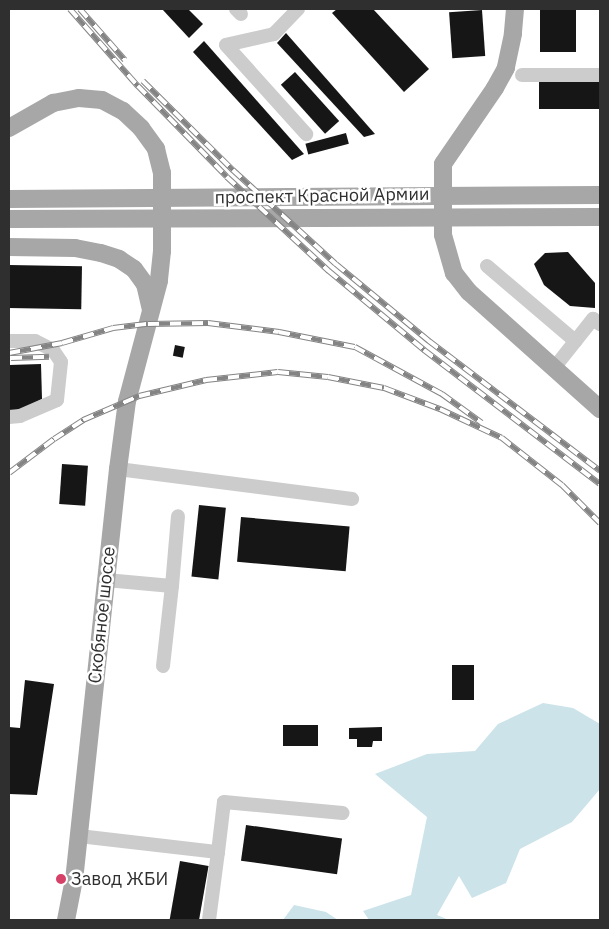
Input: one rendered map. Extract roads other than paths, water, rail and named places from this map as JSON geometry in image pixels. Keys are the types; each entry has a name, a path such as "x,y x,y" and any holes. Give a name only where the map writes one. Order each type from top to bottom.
{"main road":[{"path":"515,9 513,34 506,68 448,157 443,235 454,273 469,292 600,409"},
{"name":"Скобяное шоссе","path":"9,128 53,104 80,98 102,100 123,111 141,128 156,149 162,173 160,281 127,401 74,879 66,920"},
{"name":"проспект Красной Армии","path":"9,199 600,195"},
{"name":"проспект Красной Армии","path":"9,219 600,217"},
{"path":"9,247 75,248 119,259 134,269 145,284 151,312"}],"lane":[{"path":"298,9 274,34 226,45 306,134"},
{"path":"522,75 600,75"},
{"path":"487,266 575,341"},
{"path":"554,368 592,319 600,324"},
{"path":"9,341 36,341 53,350 61,362 57,400 20,416 9,417"},
{"path":"118,469 352,499"},
{"path":"164,666 178,516"},
{"path":"106,580 172,586"},
{"path":"209,920 224,802 342,813"},
{"path":"79,836 218,852"}],"water":[{"path":"543,703 573,708 600,724 600,789 572,822 520,849 506,883 472,898 459,876 437,915 449,920 369,920 363,911 411,895 427,817 375,774 427,754 475,751 498,724"},
{"path":"294,905 326,912 338,920 283,920"}],"railway":[{"path":"70,9 138,86 227,177 329,271 424,350 600,484"},
{"path":"80,9 125,60"},
{"path":"143,81 233,170 336,264 429,341 600,471"},
{"path":"9,353 62,343 113,328 148,324 208,323 279,332 355,347 442,394 482,423"},
{"path":"11,358 49,357"},
{"path":"9,473 83,420 139,396 206,380 278,372 328,377 384,388 440,409 502,438 562,485 600,523"}],"place":[{"name":"Завод ЖБИ","path":"61,879"}]}
